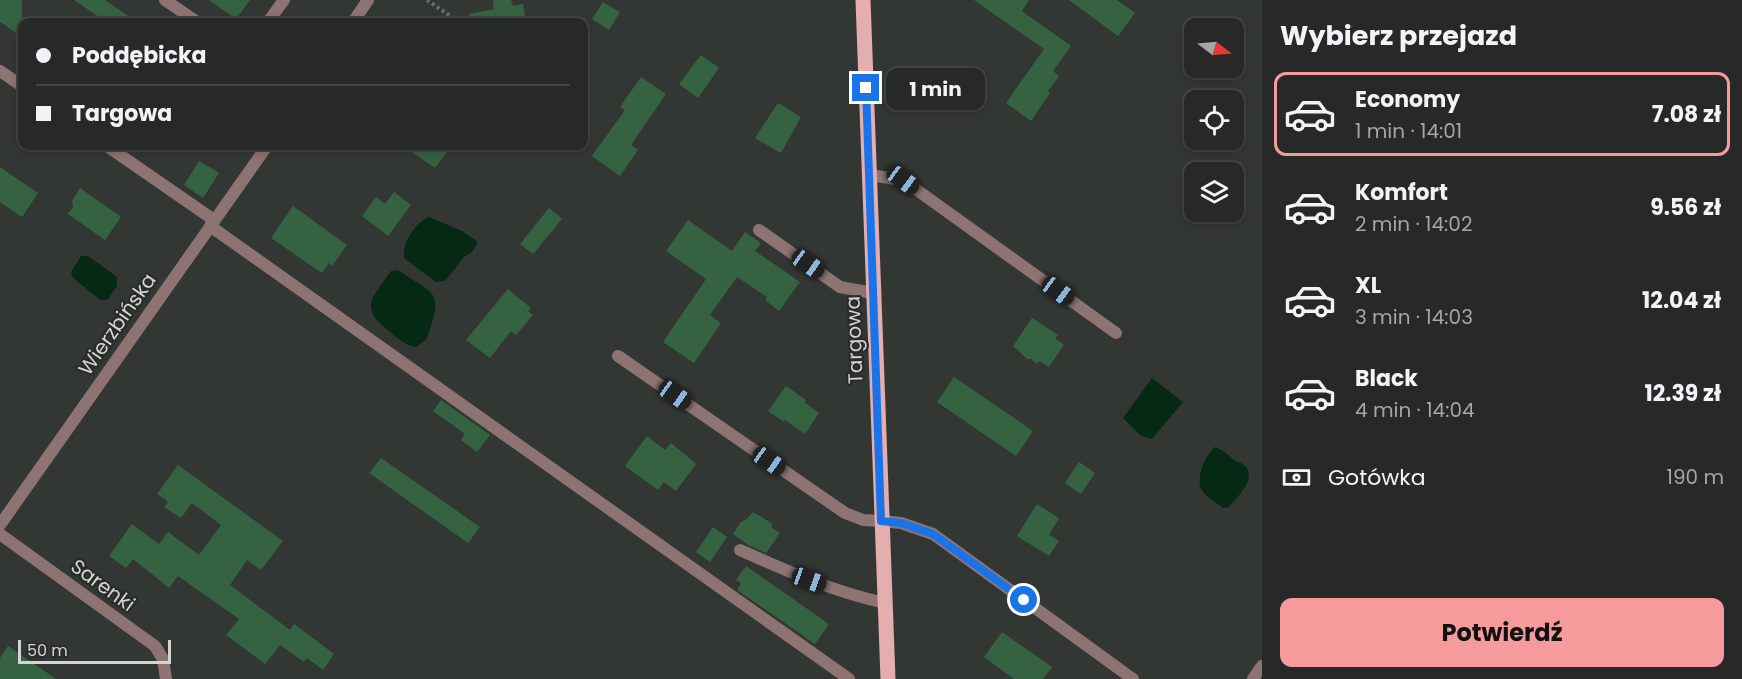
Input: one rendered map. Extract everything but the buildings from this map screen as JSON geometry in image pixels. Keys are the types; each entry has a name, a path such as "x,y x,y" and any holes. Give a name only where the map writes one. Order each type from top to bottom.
{"main road":[{"name":"Targowa","path":"863,0 888,679"}],"street":[{"path":"165,0 191,18"},
{"path":"271,18 284,0"},
{"path":"356,18 368,0"},
{"path":"0,70 18,83"},
{"path":"112,150 849,679"},
{"name":"Wierzbińska","path":"1,525 264,150"},
{"path":"869,176 903,180 1116,333"},
{"path":"759,230 840,287 873,293"},
{"path":"618,356 845,513 863,520 901,523 933,534 1133,679"},
{"name":"Sarenki","path":"1,525 155,646 163,659 166,679"},
{"path":"740,550 842,592 885,603"},
{"path":"1253,679 1262,666"}],"path":[{"path":"427,0 453,18"}],"shaded area":[{"path":"429,217 462,231 478,242 472,252 464,257 445,281 436,282 404,258 405,246 410,234"},
{"path":"81,256 88,256 117,277 117,286 107,300 100,300 73,278 71,272"},
{"path":"398,270 422,285 434,296 435,311 427,339 416,347 394,336 379,322 371,308 374,295 391,271"},
{"path":"1152,378 1183,402 1152,439 1141,436 1123,418"},
{"path":"1215,447 1243,464 1248,472 1247,483 1229,507 1222,508 1203,492 1201,487 1202,468"}],"route":[{"path":"866,88 881,521 901,523 933,534 1024,600"}]}
